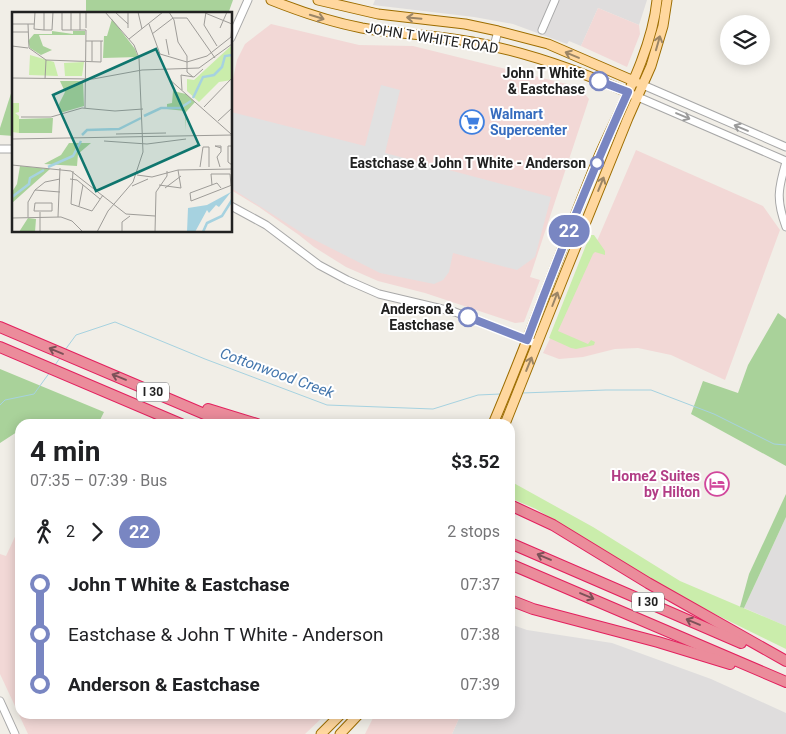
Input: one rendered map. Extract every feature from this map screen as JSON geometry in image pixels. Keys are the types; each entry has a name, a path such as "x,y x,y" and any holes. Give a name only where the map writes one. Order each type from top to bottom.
{"highway":[{"name":"I 30","path":"0,327 217,419"},
{"name":"I 30","path":"0,347 169,419"},
{"path":"78,380 88,388 155,419"},
{"path":"156,392 241,419"},
{"path":"515,507 553,525 648,583 786,662"},
{"name":"I 30","path":"515,545 786,662"},
{"name":"I 30","path":"515,566 782,680"},
{"path":"515,602 533,609 658,642 782,680"}],"main road":[{"name":"JOHN T WHITE ROAD","path":"271,0 316,17 362,28 470,41 494,46 582,73 638,97"},
{"name":"JOHN T WHITE ROAD","path":"318,0 378,14 465,24 548,44 643,85"},
{"path":"495,419 573,221 633,81 649,38 656,9 656,0"},
{"path":"507,419 643,85 663,26 667,0"},
{"path":"573,221 585,225"},
{"path":"321,734 336,719"},
{"path":"340,734 355,719"},
{"path":"347,734 356,719"}],"street":[{"path":"232,36 248,0"},
{"path":"542,30 555,0"},
{"path":"494,46 498,31"},
{"name":"JOHN T WHITE ROAD","path":"643,85 786,147"},
{"name":"JOHN T WHITE ROAD","path":"638,97 786,161"},
{"path":"786,161 778,193 778,201 786,227"},
{"path":"232,207 266,225 319,264 347,280 379,294 455,312 537,344"},
{"path":"0,701 15,734"}],"shaded area":[{"path":"375,0 647,0 639,25 598,8 581,46 569,41 567,44 513,24 474,17 373,5"},
{"path":"598,8 639,25 640,34 627,67 581,46"},
{"path":"271,24 359,45 413,46 579,87 589,99 530,277 540,280 524,322 515,323 425,293 378,281 346,267 232,191 232,83 237,60 245,44"},
{"path":"381,85 400,90 385,153 551,197 535,257 517,270 453,253 449,272 443,280 434,284 380,273 305,235 232,189 232,112 365,146"},
{"path":"636,150 763,206 780,230 725,380 671,355 638,348 615,349 583,357 559,359 543,353 594,248"},
{"path":"786,517 786,626 744,608"},
{"path":"15,537 15,706 0,674 0,554 6,556"},
{"path":"515,626 527,630 612,643 711,679 786,713 786,734 452,734 459,719 515,719"},
{"path":"21,719 321,719 305,734 28,734"},
{"path":"372,719 459,719 452,734 365,734"}],"green space":[{"path":"86,0 233,0 229,12 86,12"},
{"path":"12,90 12,136 0,135 0,128"},
{"path":"590,235 594,235 605,251 605,255 595,252 593,254 558,331 588,344 591,340 595,342 594,345 576,349 549,338"},
{"path":"778,313 786,319 786,466 691,414 703,381 738,393 748,365"},
{"path":"0,369 104,412 100,419 15,419 15,433 0,443"},
{"path":"515,484 593,527 680,581 786,626 786,649 662,588 536,509 515,500"},
{"path":"786,494 786,517 744,608 740,607 749,574"}],"waterway":[{"name":"Cottonwood Creek","path":"65,350 76,335 115,322 205,359 327,405 433,409 478,395 501,394"},
{"name":"Cottonwood Creek","path":"55,365 60,358"},
{"name":"Cottonwood Creek","path":"0,405 5,400 34,394 50,372"},
{"name":"Cottonwood Creek","path":"522,393 651,390 714,414 774,444 786,445"}],"bus line":[{"name":"22","path":"468,317 527,340 600,155 628,92 599,81"}],"place":[{"name":"John T White & Eastchase","path":"599,81"},
{"name":"Walmart Supercenter","path":"472,122"},
{"name":"Eastchase & John T White - Anderson","path":"597,163"},
{"name":"Anderson & Eastchase","path":"468,317"},
{"name":"Home2 Suites by Hilton","path":"717,484"}]}
